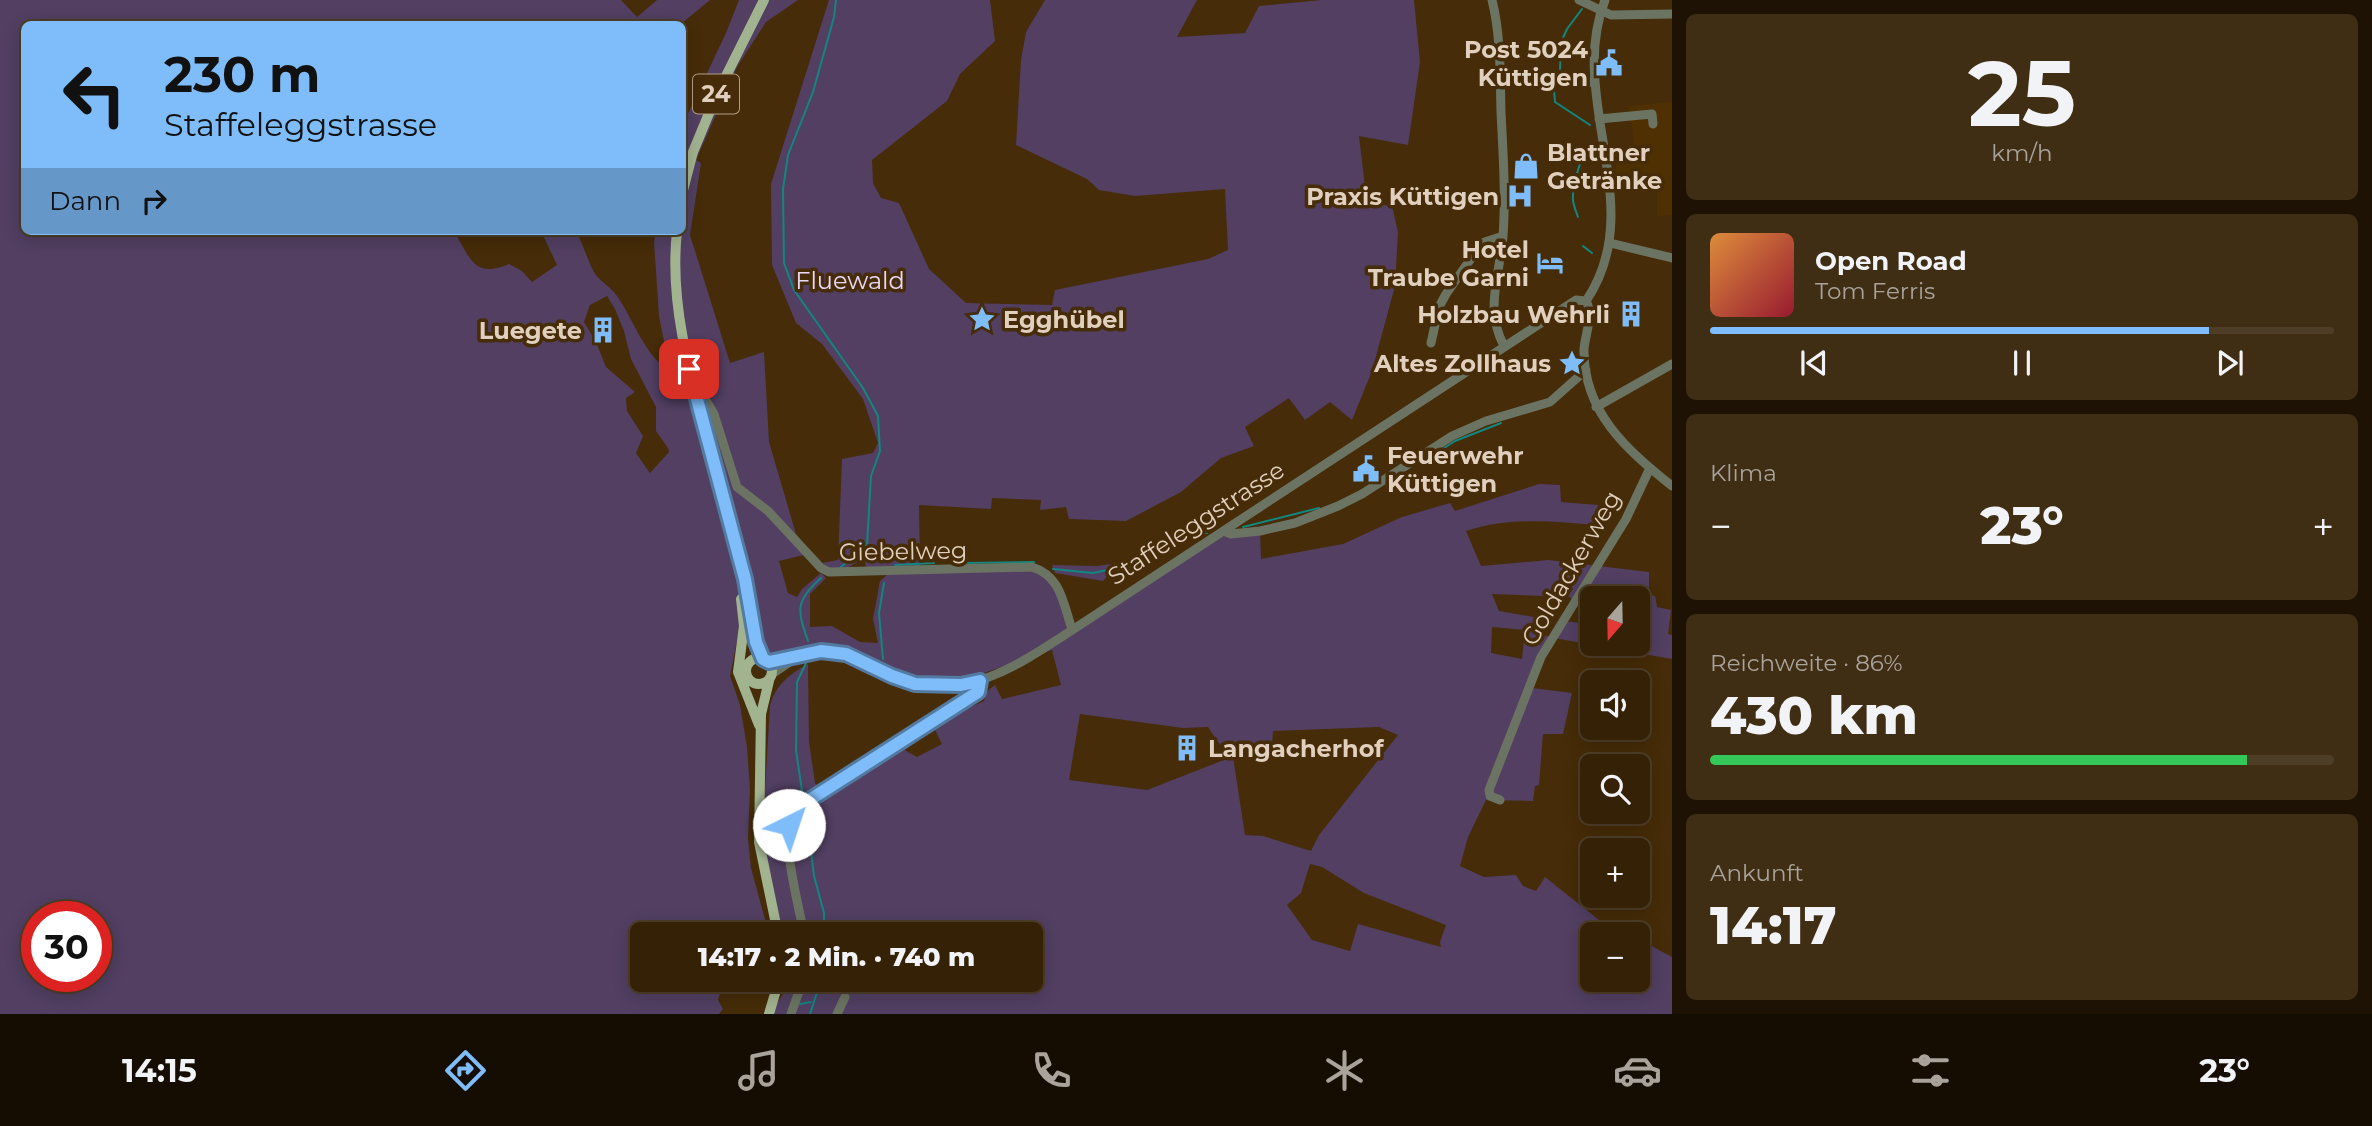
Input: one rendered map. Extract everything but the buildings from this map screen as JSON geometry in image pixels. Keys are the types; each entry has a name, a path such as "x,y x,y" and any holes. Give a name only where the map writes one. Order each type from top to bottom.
{"main road":[{"name":"24","path":"686,177 692,152 707,117 764,0"},
{"path":"677,235 676,302 684,352 745,579 756,642 766,660 770,677 761,713 759,842 776,922"},
{"path":"738,558 744,626 739,677 749,694 761,729"},
{"path":"744,626 750,650 746,671 761,713"},
{"path":"748,663 756,658 766,660"},
{"path":"751,682 760,685 770,677"},
{"path":"769,1014 775,992"}],"street":[{"path":"1492,0 1500,83 1503,236 1493,312 1495,326 1504,346"},
{"path":"1578,0 1619,15 1672,14"},
{"path":"1605,0 1594,42 1595,82 1610,196 1610,243 1602,274 1586,301 1589,309 1584,348 1586,370 1596,407 1625,446 1672,486"},
{"path":"1500,83 1595,82"},
{"path":"1599,119 1652,114 1653,124"},
{"path":"1431,343 1439,307 1446,294 1482,243 1503,236"},
{"path":"1610,243 1672,258"},
{"name":"Staffeleggstrasse","path":"766,660 821,651 838,652 915,684 961,685 980,681 1014,667 1504,346 1576,300 1586,301"},
{"path":"1596,407 1672,364"},
{"path":"1224,531 1231,534 1259,531 1295,523 1338,506 1362,494 1452,436 1486,421 1549,402 1586,370"},
{"name":"Giebelweg","path":"707,402 714,414 737,486 768,511 821,568 828,572 1032,567 1043,570 1056,582 1072,629"},
{"name":"Goldackerweg","path":"1500,800 1490,796 1489,790 1541,657 1626,519 1650,468"},
{"path":"770,677 806,653"},
{"path":"801,922 791,874 789,825 792,813 978,692 980,681"},
{"path":"791,1014 796,992"},
{"path":"837,1014 845,997"}],"shaded area":[{"path":"1672,102 1672,215 1657,216 1657,186 1618,187 1614,154 1635,151 1629,106"}],"green space":[{"name":"Fluewald","path":"0,0 621,0 637,17 657,0 710,0 685,21 21,21 21,235 456,235 469,257 480,267 488,269 509,264 522,271 532,282 557,265 543,235 578,235 596,275 617,296 646,346 670,372 659,316 654,242 655,235 686,235 686,118 739,0 798,0 766,22 737,67 696,160 701,163 690,235 730,363 764,352 769,442 796,534 812,553 779,561 788,593 797,597 802,589 821,573 826,578 810,594 810,627 832,626 860,642 878,643 873,619 880,581 887,575 866,567 864,558 836,575 822,563 838,560 842,459 873,453 878,443 863,399 822,344 796,323 772,265 771,184 829,0 990,0 995,41 960,74 947,101 872,160 873,183 881,198 899,203 929,269 966,303 1052,305 1055,290 1208,259 1228,250 1225,189 1135,196 1099,190 1087,179 1016,145 1021,60 1026,32 1045,0 1197,0 1177,37 1245,33 1259,6 1321,0 1414,0 1420,62 1408,145 1359,136 1367,203 1392,206 1398,232 1395,286 1372,371 1352,420 1330,402 1305,420 1289,398 1245,427 1254,446 1221,458 1181,492 1126,521 1069,519 1066,507 1040,510 1041,500 992,498 991,509 919,505 920,570 1032,567 1056,582 1072,628 1218,538 1231,534 1260,531 1261,559 1343,544 1402,517 1450,503 1455,511 1539,484 1560,485 1561,502 1598,505 1596,525 1547,521 1514,522 1466,531 1481,566 1548,560 1649,572 1649,586 1580,586 1580,607 1574,606 1570,597 1492,594 1499,611 1534,617 1534,632 1550,637 1532,688 1572,693 1563,734 1543,734 1539,785 1535,786 1533,801 1486,800 1468,837 1460,866 1484,877 1516,875 1523,886 1536,891 1545,877 1580,905 1580,908 1584,908 1601,922 1580,922 1580,992 1650,992 1650,945 1672,957 1672,1014 773,1014 784,992 1043,992 1043,922 781,922 765,849 764,806 770,706 780,686 789,676 808,664 809,742 815,783 825,797 901,748 917,757 942,744 934,728 948,717 984,701 986,692 995,685 1002,699 1061,685 1052,650 969,678 933,679 888,670 828,645 803,647 778,657 762,653 732,509 685,371 736,563 740,596 739,631 730,676 740,705 747,747 751,868 766,922 630,922 630,992 720,992 718,1000 723,1009 719,1014 0,1014","holes":["607,296 615,309 631,359 656,407 656,431 669,452 650,473 636,453 643,436 627,411 626,398 635,392 606,367 584,322 590,305","1492,627 1525,630 1522,659 1491,653","1080,714 1183,728 1208,727 1229,758 1147,790 1069,780","1379,727 1398,735 1319,835 1311,851 1263,836 1245,835 1233,757 1271,761 1273,731","1310,864 1322,867 1364,893 1446,925 1441,947 1358,924 1350,951 1312,940 1287,905 1301,893"]},
{"path":"1125,562 1137,569 1111,572 1103,581 1055,573 1052,565 1097,566"},
{"path":"1650,595 1655,596 1657,607 1671,610 1668,634 1672,635 1672,659 1650,655"},
{"path":"1563,621 1580,623 1580,643 1554,638"}],"waterway":[{"path":"836,0 834,17 813,92 788,155 783,189 784,263 794,290 863,388 878,416 880,451 871,476 867,545 841,567"},
{"path":"1562,40 1582,9"},
{"path":"1560,69 1561,44"},
{"path":"1554,90 1555,102 1590,125"},
{"path":"1578,217 1573,201 1574,189 1580,165 1589,148"},
{"path":"1583,246 1592,253"},
{"path":"1435,454 1455,441 1501,423"},
{"path":"1243,527 1319,508"},
{"path":"1181,535 1207,533"},
{"path":"962,563 1034,562"},
{"path":"895,565 934,563"},
{"path":"1053,569 1093,573 1137,564"},
{"path":"808,641 800,614 801,606 806,593 821,578"},
{"path":"883,659 879,613 884,583"},
{"path":"803,798 796,750 797,682 807,661"},
{"path":"806,811 814,876 824,922"},
{"path":"810,1014 817,992"},
{"path":"800,1004 811,1002"}],"place":[{"name":"Post 5024 Küttigen","path":"1609,63"},
{"name":"Blattner Getränke","path":"1526,166"},
{"name":"Praxis Küttigen","path":"1520,196"},
{"name":"Hotel Traube Garni","path":"1550,263"},
{"name":"Holzbau Wehrli","path":"1631,314"},
{"name":"Egghübel","path":"982,319"},
{"name":"Luegete","path":"603,330"},
{"name":"Altes Zollhaus","path":"1572,363"},
{"name":"Feuerwehr Küttigen","path":"1366,469"},
{"name":"Langacherhof","path":"1187,748"}],"route":[{"path":"689,369 719,475 745,579 756,642 763,659 769,662 806,653 838,652 915,684 961,685 980,681 978,692 797,808 792,813 789,825"}]}
